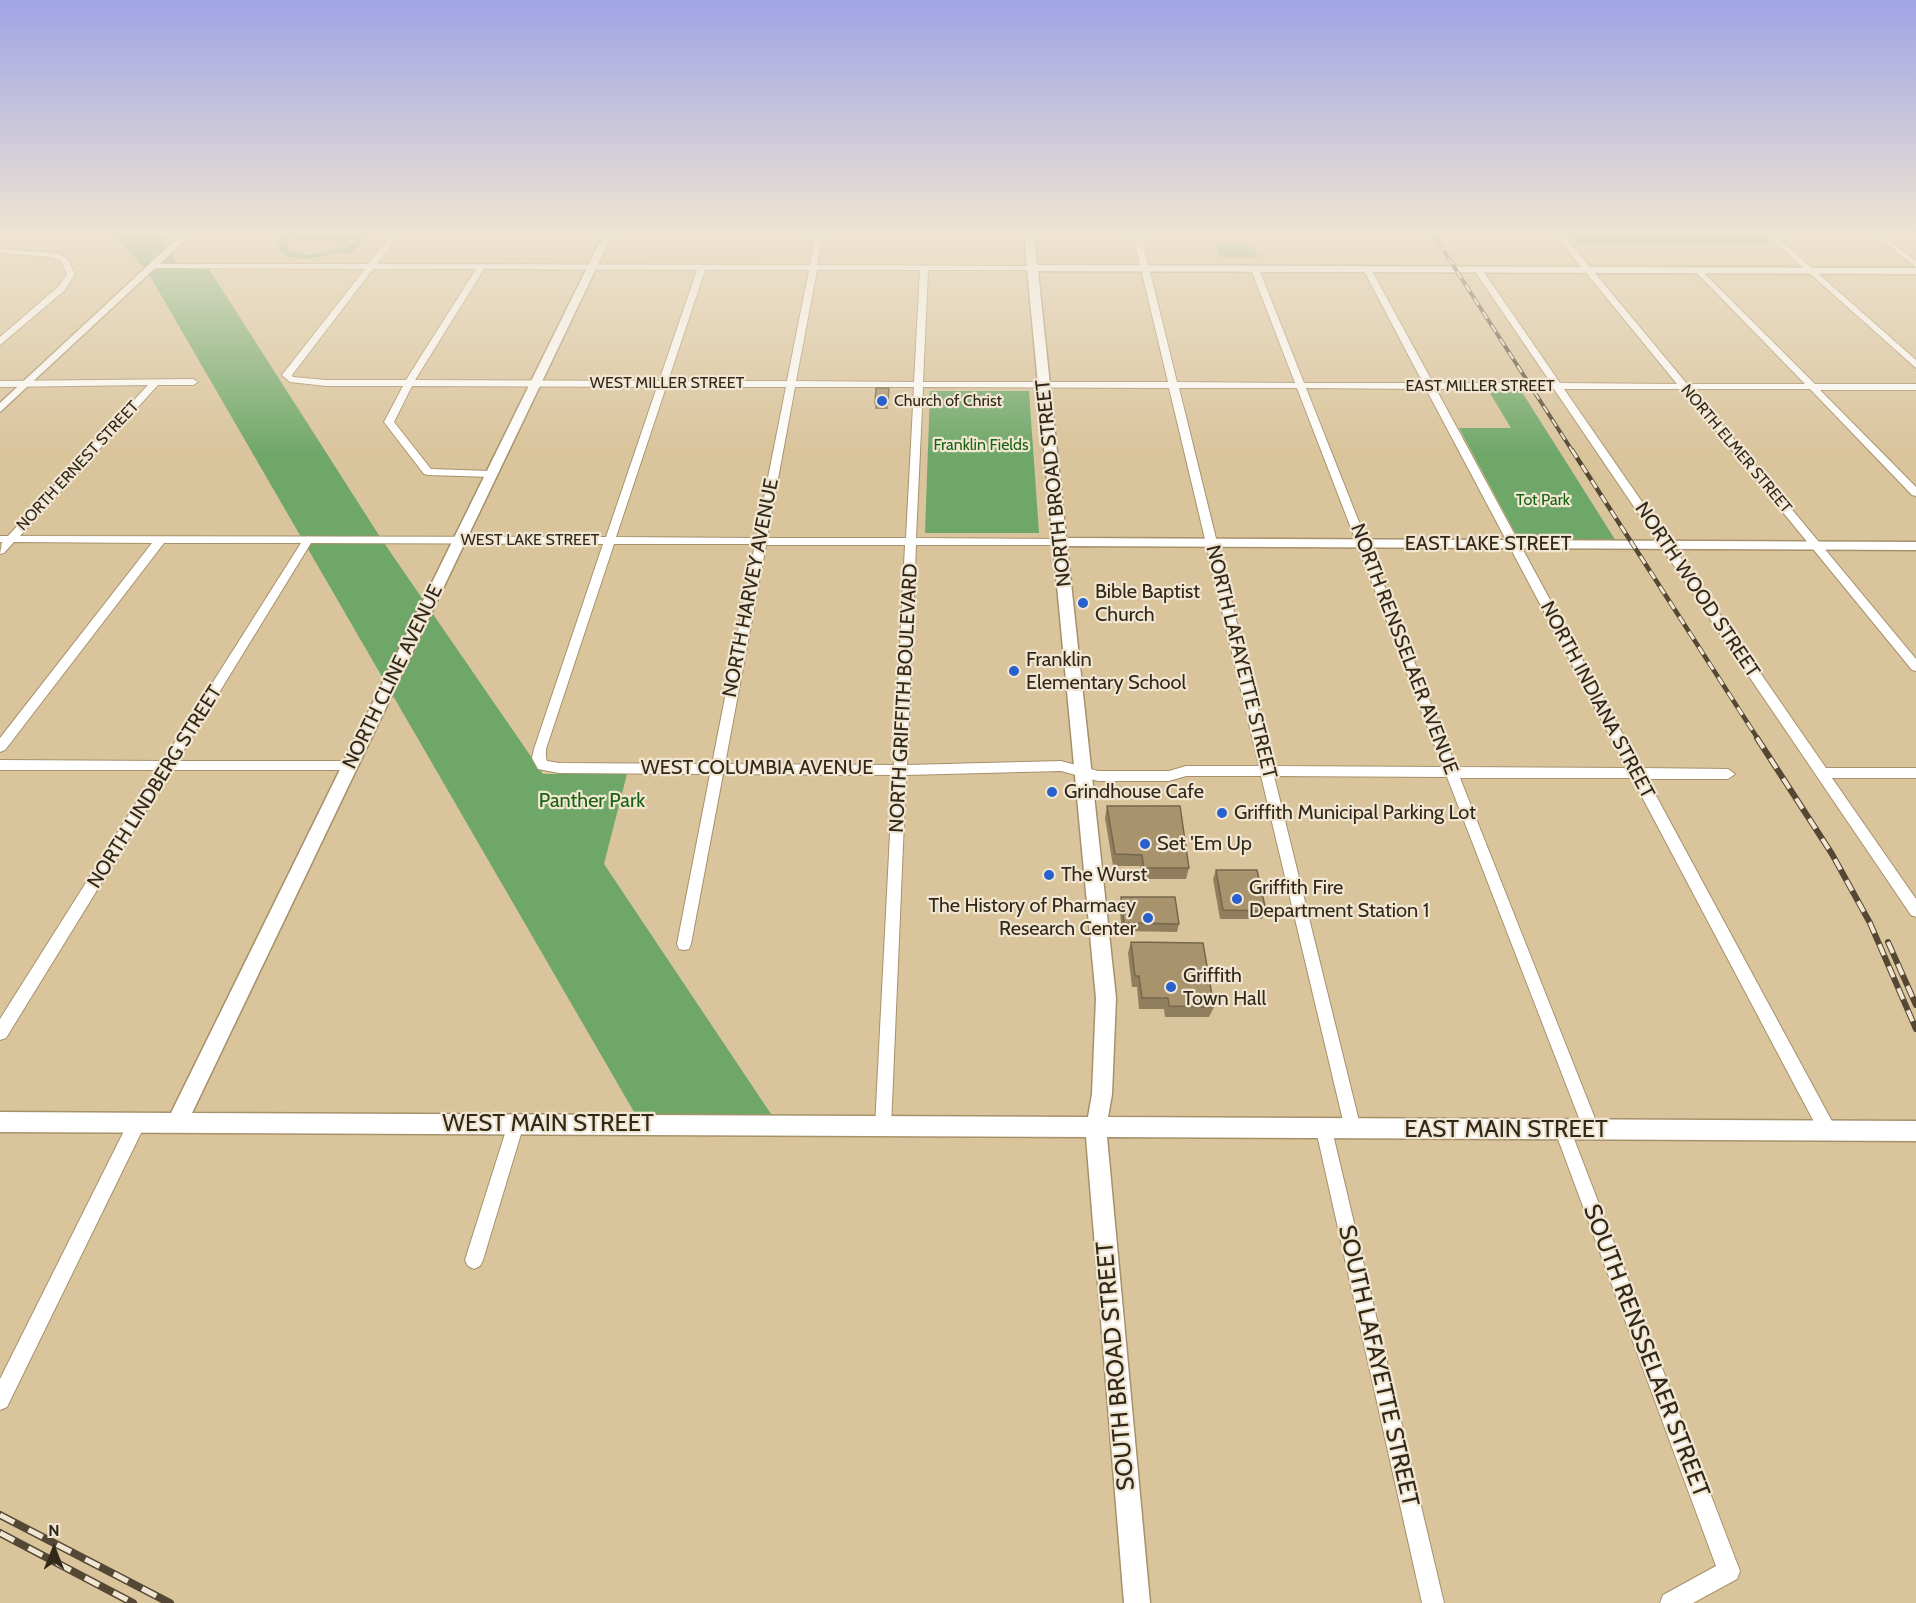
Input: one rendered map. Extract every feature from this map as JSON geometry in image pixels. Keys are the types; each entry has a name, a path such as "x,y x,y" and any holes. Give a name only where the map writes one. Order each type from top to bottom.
{"street":[{"path":"0,342 42,306"},
{"path":"0,409 110,306"},
{"name":"WEST MILLER STREET","path":"340,306 287,375 290,379 309,383 1044,384"},
{"path":"457,306 389,422 422,467 435,473 491,474"},
{"name":"NORTH CLINE AVENUE","path":"177,1123 572,306"},
{"path":"609,541 689,306"},
{"name":"NORTH HARVEY AVENUE","path":"684,945 805,306"},
{"name":"NORTH GRIFFITH BOULEVARD","path":"883,1127 922,306"},
{"name":"NORTH BROAD STREET","path":"1036,306 1106,998 1102,1094 1096,1129"},
{"name":"NORTH LAFAYETTE STREET","path":"1154,306 1353,1129"},
{"name":"NORTH RENSSELAER AVENUE","path":"1270,306 1592,1131"},
{"name":"NORTH INDIANA STREET","path":"1387,306 1827,1131"},
{"name":"NORTH WOOD STREET","path":"1503,306 1916,911"},
{"name":"NORTH ELMER STREET","path":"1617,306 1916,667"},
{"path":"1735,306 1916,493"},
{"path":"1849,306 1916,365"},
{"path":"0,377 20,377 29,382"},
{"path":"0,384 193,381"},
{"name":"NORTH ERNEST STREET","path":"0,551 6,539 156,382"},
{"name":"EAST MILLER STREET","path":"1044,384 1916,387"},
{"name":"WEST LAKE STREET","path":"6,539 1060,542"},
{"path":"0,747 161,539"},
{"name":"NORTH LINDBERG STREET","path":"0,1033 308,540"},
{"name":"WEST COLUMBIA AVENUE","path":"609,541 540,749 540,762 560,768 901,770 1061,766 1098,776 1186,771 1728,774"},
{"name":"EAST LAKE STREET","path":"1060,542 1916,546"},
{"path":"0,765 350,766"},
{"path":"1822,773 1916,773"},
{"name":"WEST MAIN STREET","path":"0,1122 1096,1129"},
{"path":"0,1400 137,1123"},
{"path":"474,1260 516,1124"},
{"name":"EAST MAIN STREET","path":"1096,1129 1916,1131"},
{"name":"SOUTH BROAD STREET","path":"1096,1129 1137,1603"},
{"name":"SOUTH LAFAYETTE STREET","path":"1324,1130 1432,1603"},
{"name":"SOUTH RENSSELAER STREET","path":"1563,1131 1729,1571 1671,1603"}],"green space":[{"name":"Panther Park","path":"167,306 232,306 382,540 543,774 627,774 604,864 779,1126 641,1124"},
{"name":"Tot Park","path":"1520,389 1616,541 1519,540 1459,428 1511,428 1488,390"},
{"name":"Franklin Fields","path":"930,391 1029,391 1039,533 925,533"}],"building":[{"path":"876,388 889,388 888,403 875,403"},
{"name":"Set 'Em Up","path":"1107,806 1180,806 1189,868 1144,868 1142,855 1115,854"},
{"name":"Griffith Fire Department Station 1","path":"1216,870 1257,870 1266,911 1223,910"},
{"name":"The History of Pharmacy Research Center","path":"1121,897 1175,897 1179,924 1124,923"},
{"name":"Griffith Town Hall","path":"1131,942 1203,943 1214,1007 1169,1006 1168,998 1142,998 1139,976 1135,976"}],"railway":[{"path":"1479,306 1573,452"},
{"path":"1572,450 1758,739"},
{"path":"1757,738 1832,854 1870,923 1916,1029"},
{"path":"1888,942 1916,1005"},
{"path":"0,1515 170,1603"},
{"path":"0,1533 133,1603"}],"place":[{"name":"Church of Christ","path":"882,401"},
{"name":"Bible Baptist Church","path":"1083,603"},
{"name":"Franklin Elementary School","path":"1014,671"},
{"name":"Grindhouse Cafe","path":"1052,792"},
{"name":"Griffith Municipal Parking Lot","path":"1222,813"},
{"name":"Set 'Em Up","path":"1145,844"},
{"name":"The Wurst","path":"1049,875"},
{"name":"Griffith Fire Department Station 1","path":"1237,899"},
{"name":"The History of Pharmacy Research Center","path":"1148,918"},
{"name":"Griffith Town Hall","path":"1171,987"}]}
